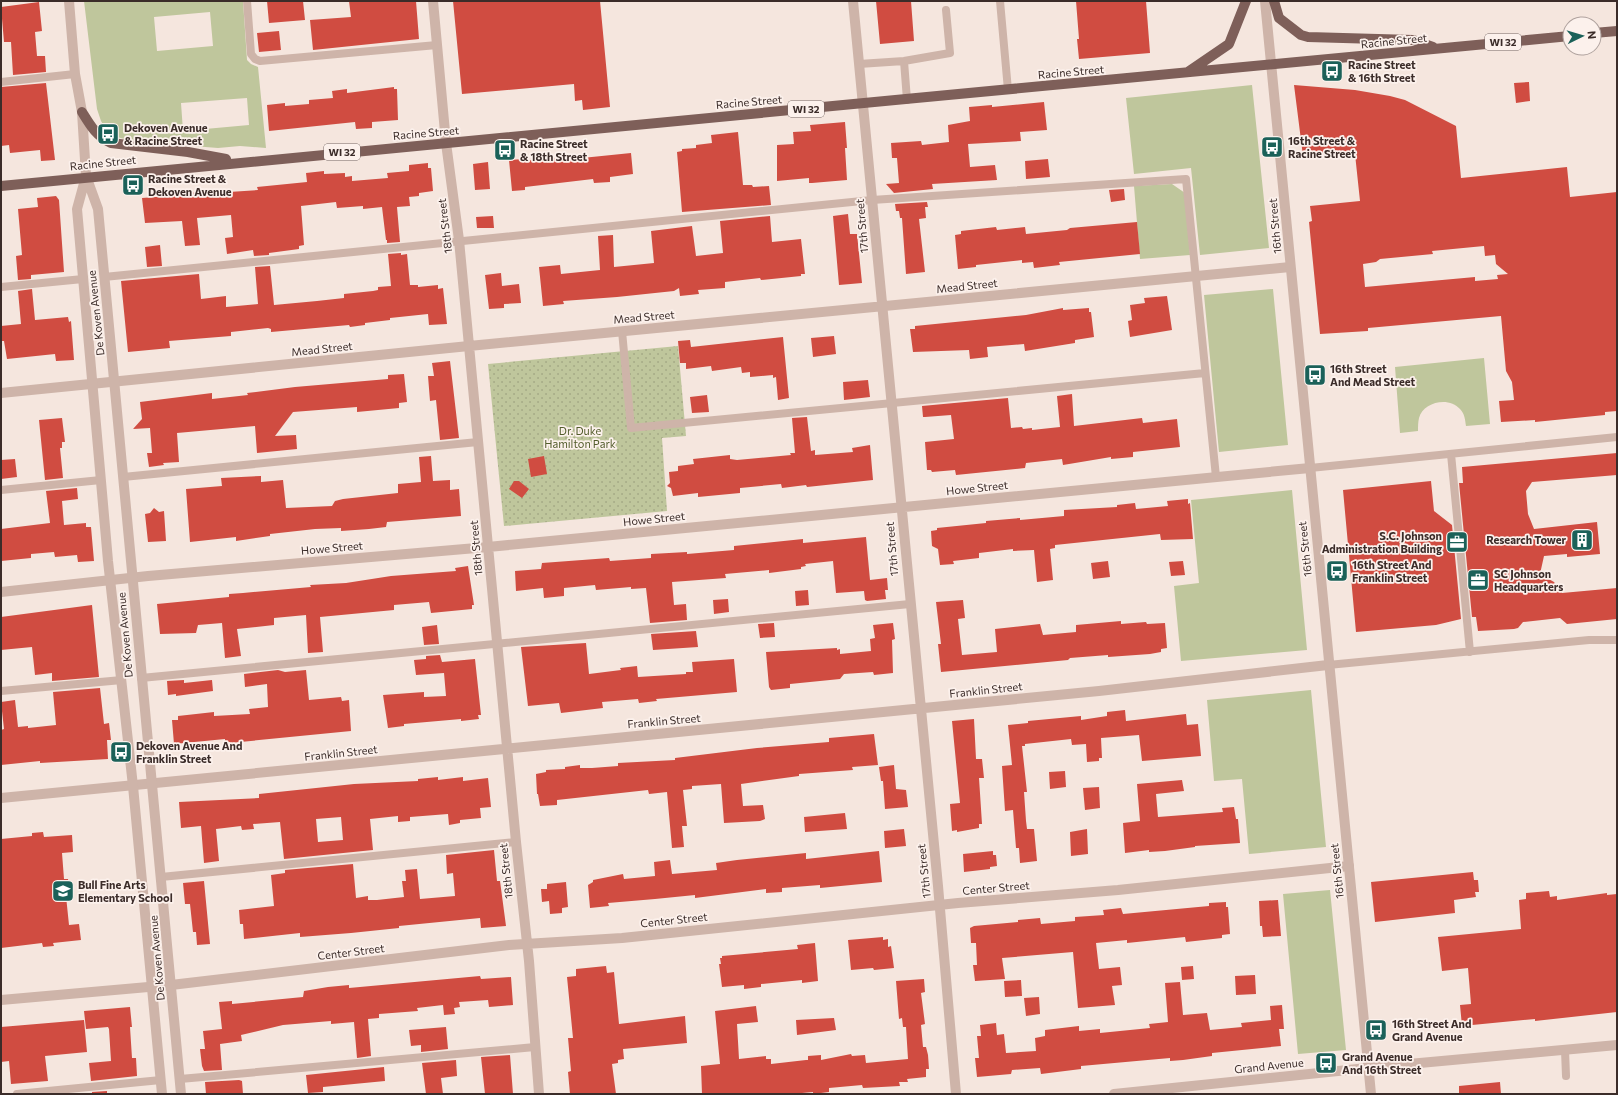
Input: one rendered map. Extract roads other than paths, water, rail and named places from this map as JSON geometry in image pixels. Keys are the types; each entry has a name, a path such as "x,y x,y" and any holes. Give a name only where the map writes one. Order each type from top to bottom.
{"main road":[{"path":"1187,73 1229,44 1246,1"},
{"path":"1274,1 1280,18 1301,34 1308,37 1413,40 1436,49"},
{"path":"1602,32 1617,31"},
{"name":"Racine Street","path":"1,186 238,161 907,100 1562,37"},
{"path":"82,112 95,132 102,139 112,143 188,152 238,161"}],"street":[{"name":"De Koven Avenue","path":"68,1 75,74 82,112 86,176 98,209 181,1094"},
{"name":"18th Street","path":"433,1 446,143 459,240 527,944 539,1094"},
{"name":"17th Street","path":"853,1 956,1094"},
{"name":"16th Street","path":"1265,1 1328,665 1371,1094"},
{"name":"De Koven Avenue","path":"86,176 77,209 110,580 122,680 162,1094"},
{"name":"Mead Street","path":"1,393 115,383 622,331 1290,267"},
{"name":"Howe Street","path":"1,592 110,580 488,547 1310,468"},
{"name":"Franklin Street","path":"1,798 1099,691 1328,665"},
{"name":"Center Street","path":"1,1000 171,985 527,944 622,938 939,905 1118,890 1349,866"},
{"name":"Grand Avenue","path":"1114,1094 1368,1068 1617,1045"}],"lane":[{"path":"247,1 251,54 255,59 260,61 437,45"},
{"path":"1000,1 1008,90"},
{"path":"859,64 904,61 950,54 946,10"},
{"path":"904,61 907,100"},
{"path":"1,82 75,74"},
{"path":"104,277 459,240 872,200 1186,179 1216,477"},
{"path":"1,287 83,279"},
{"path":"622,331 631,428 1205,373"},
{"path":"1310,468 1617,437"},
{"path":"123,477 478,442"},
{"path":"1451,454 1470,652"},
{"path":"1,490 101,480"},
{"path":"141,678 910,604"},
{"path":"1328,665 1589,640 1617,640"},
{"path":"1,691 122,680"},
{"path":"161,877 516,842"},
{"path":"180,1079 535,1047"},
{"path":"1565,1050 1566,1076"},
{"path":"17,1094 161,1080"}],"place":[{"name":"Racine Street & 16th Street","path":"1332,71"},
{"name":"Dekoven Avenue & Racine Street","path":"108,134"},
{"name":"16th Street & Racine Street","path":"1272,147"},
{"name":"Racine Street & 18th Street","path":"505,150"},
{"name":"Racine Street & Dekoven Avenue","path":"133,185"},
{"name":"16th Street And Mead Street","path":"1315,375"},
{"name":"Research Tower","path":"1582,540"},
{"name":"S.C. Johnson Administration Building","path":"1457,542"},
{"name":"16th Street And Franklin Street","path":"1337,571"},
{"name":"SC Johnson Headquarters","path":"1478,580"},
{"name":"Dekoven Avenue And Franklin Street","path":"121,752"},
{"name":"Bull Fine Arts Elementary School","path":"63,891"},
{"name":"16th Street And Grand Avenue","path":"1376,1030"},
{"name":"Grand Avenue And 16th Street","path":"1326,1063"}],"park label":[{"name":"Dr. Duke Hamilton Park","path":"580,437"}]}
